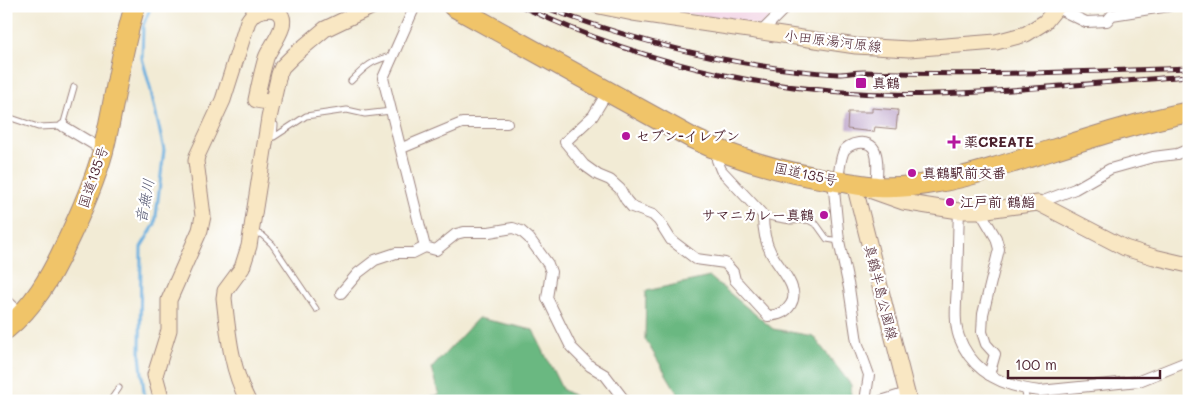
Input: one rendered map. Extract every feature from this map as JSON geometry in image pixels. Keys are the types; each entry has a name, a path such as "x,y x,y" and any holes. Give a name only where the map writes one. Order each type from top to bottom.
{"highway":[{"name":"国道135号","path":"6,328 22,315 44,286 67,242 91,188 103,150 126,38 135,6"},
{"name":"国道135号","path":"453,6 692,138 720,151 794,173 876,187 929,184 958,178 1189,112"}],"street":[{"path":"248,401 239,383 233,362 224,298 225,291 242,268 252,232 269,118 279,74 288,60 324,29 373,6"},
{"path":"416,6 384,78 425,247"},
{"name":"小田原湯河原線","path":"599,6 856,46 909,49 996,42 1026,34 1045,22 1058,7"},
{"path":"761,32 787,6"},
{"path":"1058,7 1086,22 1107,21 1112,15 1169,6"},
{"path":"162,401 155,375 169,330 169,300 200,230 203,216 197,156 223,100 248,21 254,13 267,9 280,13 283,20 282,28 266,56 256,100 273,103"},
{"path":"608,91 593,116 565,142 584,165 598,175 610,180 620,189 632,207 653,215 671,240 696,259 725,263 733,272 735,280 768,316 778,315 788,309 794,299 793,289 770,252 763,224 763,215 721,170 717,160 720,151"},
{"path":"402,148 462,123 507,123"},
{"path":"63,126 103,150"},
{"path":"865,401 869,375 857,342 849,288 839,241 843,153 847,146 867,144 874,148 877,172 876,187"},
{"path":"842,182 902,202 959,211 980,211 1038,203 1075,188 1110,168 1152,157 1177,154 1189,148"},
{"name":"真鶴半島公園線","path":"842,182 908,397"},
{"path":"1038,203 1125,248 1154,257 1184,264 1189,263"},
{"path":"959,211 956,318 958,336 972,362 989,375 1024,389 1056,390 1139,382 1189,361"},
{"path":"980,211 996,238 999,249 983,314 982,332 986,344 995,354 989,375"},
{"path":"341,293 358,273 375,260 396,253 413,253 425,247 436,250 456,234 464,232 489,232 513,228 521,231 548,264 551,272 547,298 571,347 590,366 606,375 625,401"},
{"path":"6,300 22,315"},
{"path":"882,401 908,397"}],"lane":[{"path":"351,81 368,65 380,58 394,56"},
{"path":"6,115 38,127 63,126 74,87"},
{"path":"269,118 275,121 274,137 306,116 347,110 365,114 392,110"},
{"path":"763,215 791,221 808,220 817,225 828,239 839,241"},
{"path":"252,232 262,234 272,244 316,309"},
{"path":"110,401 120,388"},
{"path":"1024,389 1027,401"}],"shaded area":[{"path":"640,6 781,6 761,26"}],"green space":[{"path":"710,277 773,329 813,336 851,385 851,401 678,401 678,394 645,339 646,291"},
{"path":"478,318 533,330 562,389 583,401 400,401 439,395 431,369"}],"building":[{"path":"872,108 898,110 896,129 875,127 874,132 847,129 848,112 872,112"}],"waterway":[{"name":"音無川","path":"145,401 140,355 141,247 155,224 164,150 142,58 143,26 151,6"}],"railway":[{"path":"521,6 570,28 671,62 723,75 829,91 883,94 968,93 1189,76"},
{"path":"541,6 650,42 724,59 800,71 838,74 864,72 986,74 1189,68"}],"place":[{"name":"真鶴","path":"861,83"},
{"name":"セブン-イレブン","path":"626,136"},
{"name":"薬CREATE","path":"954,142"},
{"name":"真鶴駅前交番","path":"912,173"},
{"name":"江戸前 鶴鮨","path":"950,202"},
{"name":"サマニカレー真鶴","path":"824,215"}]}
